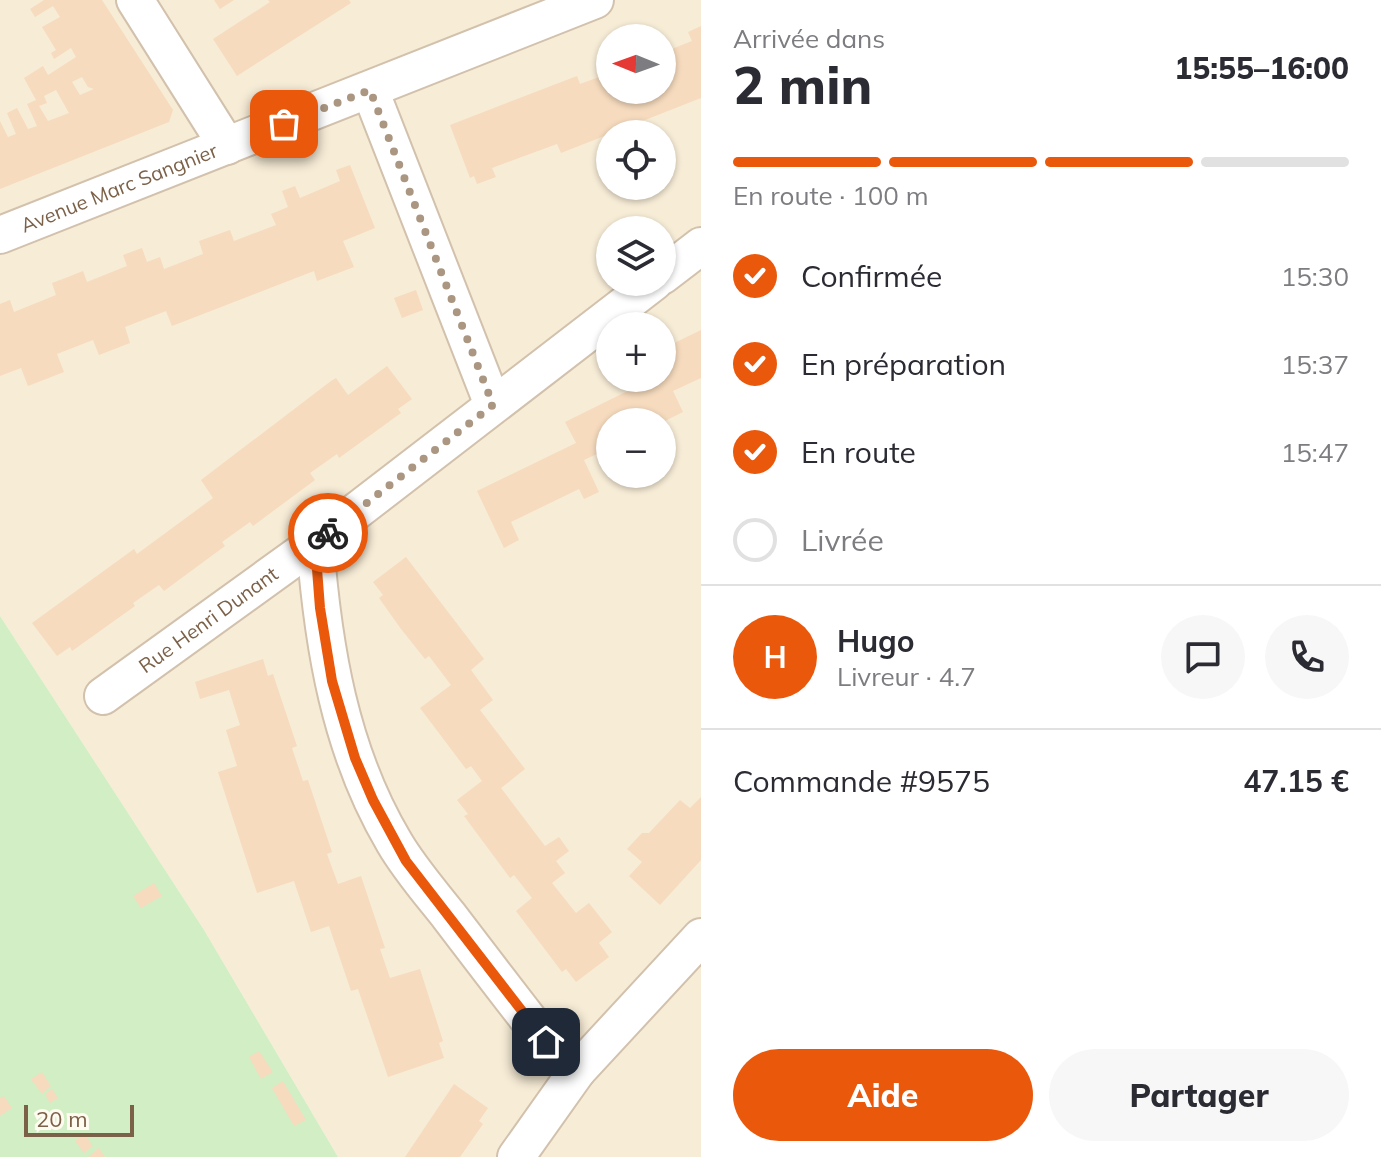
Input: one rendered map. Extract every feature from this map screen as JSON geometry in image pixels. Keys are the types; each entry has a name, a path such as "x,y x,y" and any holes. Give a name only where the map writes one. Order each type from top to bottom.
{"street":[{"path":"135,0 227,146"},
{"name":"Avenue Marc Sangnier","path":"0,235 370,90 547,8 595,0"},
{"path":"370,90 493,405"},
{"path":"676,265 701,246"},
{"name":"Rue Henri Dunant","path":"103,696 315,543 636,296"},
{"path":"315,543 320,608 332,681 355,758 380,815 406,861 546,1042 577,1071"},
{"path":"516,1157 577,1071 701,937"}],"shaded area":[{"path":"0,0 701,0 701,1157 338,1157 204,930 0,616"}],"green space":[{"path":"0,616 204,930 338,1157 0,1157"}],"building":[{"path":"44,0 102,0 173,110 169,122 0,189 0,121 8,137 16,134 7,113 17,108 28,129 37,126 27,104 36,100 24,78 43,66 48,75 76,57 71,48 54,59 51,53 56,50 42,27 60,17 53,6 35,17 30,9","holes":["82,77 88,87 94,89 80,95 72,82","56,90 69,113 48,121 39,106 47,103 44,96"]},
{"path":"214,0 234,0 220,9"},
{"path":"268,0 349,0 351,3 237,76 213,39 270,2"},
{"path":"701,26 701,98 645,120 596,120 596,139 561,153 557,144 492,168 496,177 477,184 474,176 470,178 450,125 577,76 580,84 596,78 596,104 676,104 676,47 692,41 688,32"},
{"path":"350,165 375,228 343,241 354,267 317,281 314,271 172,326 166,311 125,327 130,343 99,355 93,340 57,354 64,372 28,386 21,368 0,376 0,304 10,300 14,312 56,295 52,283 83,271 87,282 127,266 123,255 142,248 147,262 160,257 164,269 203,254 199,241 230,230 234,241 276,225 271,214 288,207 282,191 295,186 300,198 340,181 336,170"},
{"path":"416,290 423,310 402,318 394,298"},
{"path":"701,330 701,378 676,390 676,342"},
{"path":"387,366 412,399 398,409 401,413 339,458 337,454 310,473 315,480 253,526 250,522 222,542 225,546 164,591 159,585 72,651 70,647 57,656 32,623 134,549 137,554 213,498 201,480 331,381 336,378 348,395"},
{"path":"626,392 673,392 683,412 676,416 676,408 596,408 596,454 584,460 599,492 584,499 579,489 511,522 519,540 504,548 477,491 576,443 565,422"},
{"path":"406,557 484,659 471,670 493,700 480,710 525,769 501,788 545,846 559,837 569,851 556,861 565,873 552,883 576,913 589,903 612,932 599,943 609,957 576,982 566,969 562,972 516,911 532,898 514,875 510,878 464,816 468,814 457,800 482,781 471,766 466,769 420,708 451,685 429,656 425,659 401,629 379,598 383,595 373,582"},
{"path":"263,659 268,676 273,674 297,746 292,748 303,781 308,780 332,852 327,854 338,884 361,876 385,948 380,949 390,978 420,969 443,1041 439,1043 444,1058 388,1077 358,989 351,991 329,926 311,932 294,881 257,893 218,772 237,766 226,730 240,725 229,690 200,699 195,682"},
{"path":"701,797 701,860 660,905 629,876 642,862 627,849 642,833 649,833 680,800 690,808"},
{"path":"154,883 162,896 141,908 133,896"},
{"path":"259,1051 273,1072 261,1079 249,1057"},
{"path":"42,1072 51,1086 42,1094 31,1079"},
{"path":"283,1081 306,1120 294,1126 272,1088"},
{"path":"454,1084 488,1108 479,1121 483,1124 460,1157 405,1157"},
{"path":"52,1089 58,1098 50,1103 45,1094"},
{"path":"4,1096 12,1108 0,1116 0,1098"},
{"path":"84,1134 93,1146 84,1153 75,1141"},
{"path":"99,1148 105,1157 88,1157"}],"way so far":[{"path":"284,124 370,90 493,405 328,533"}],"route":[{"path":"328,533 315,543 325,646 342,717 366,786 406,861 546,1042"}]}
